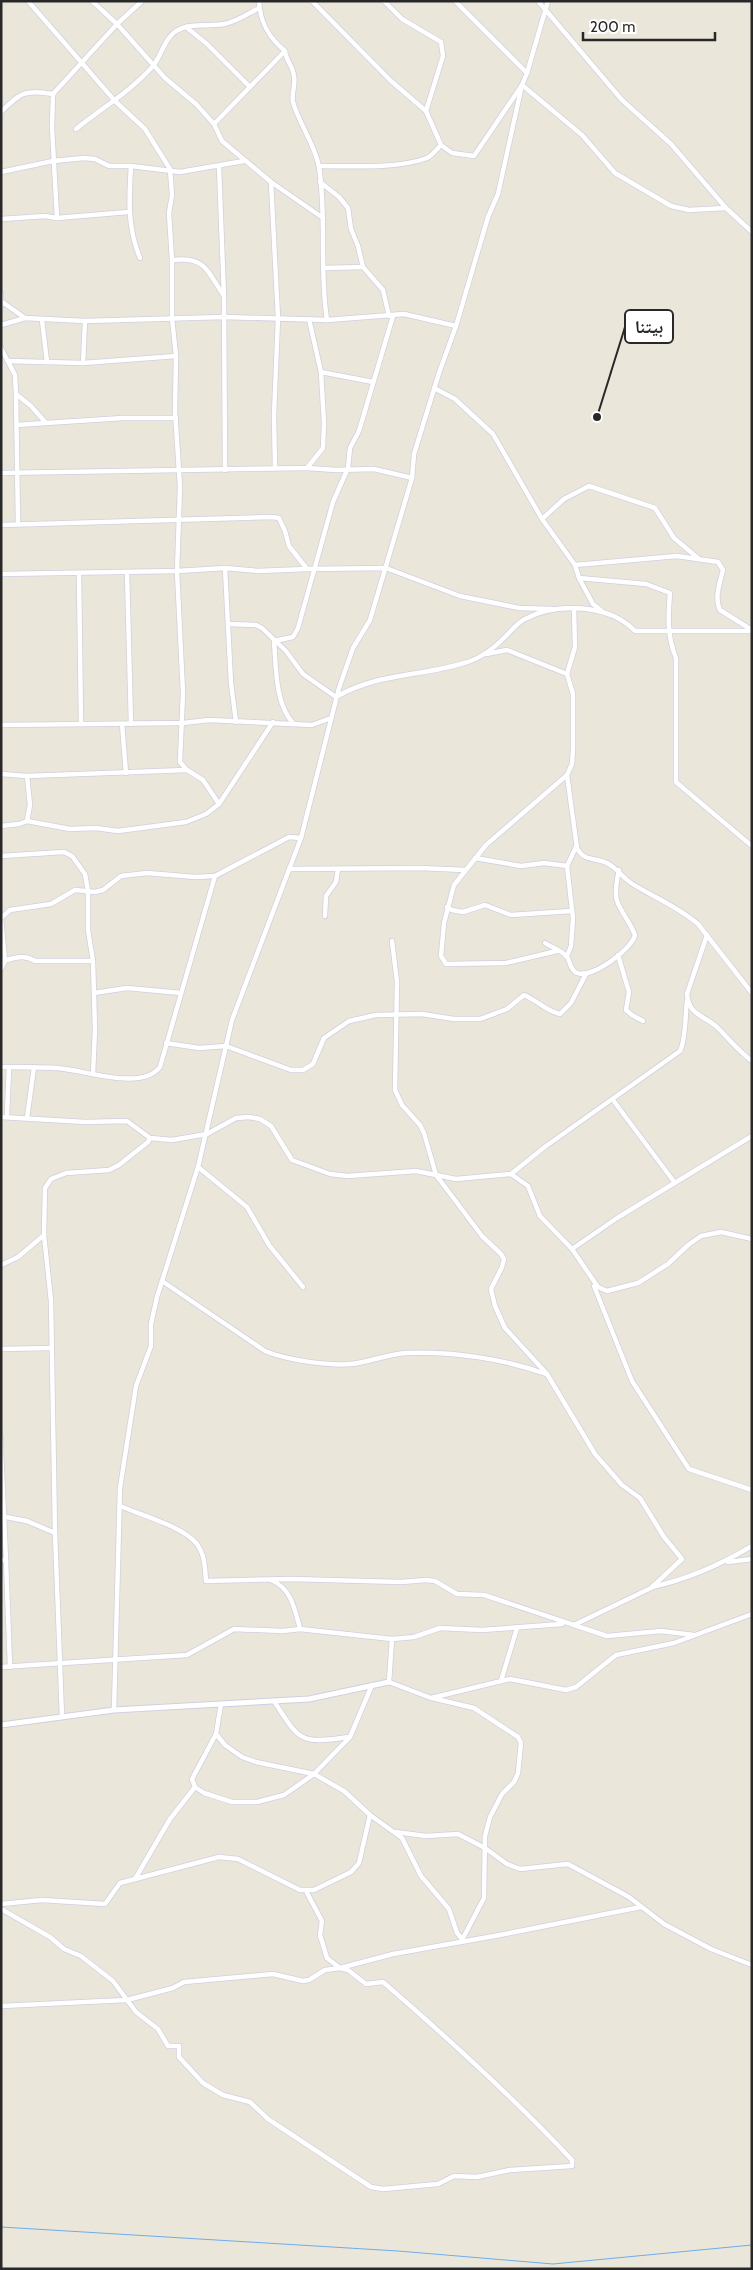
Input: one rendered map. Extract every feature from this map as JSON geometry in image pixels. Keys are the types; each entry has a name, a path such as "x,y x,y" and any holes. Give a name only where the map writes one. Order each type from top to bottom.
{"street":[{"path":"28,1 116,100 145,129 170,170 172,195 169,213 172,260 172,318 176,356 177,571 183,723 180,762 187,770 203,780 219,804"},
{"path":"92,1 117,24 153,65 196,104 214,124 219,137 244,161 323,218"},
{"path":"57,218 53,161 53,94 117,24 142,1"},
{"path":"259,1 264,25 271,40 285,51 286,60 295,77 292,100 319,166 327,320"},
{"path":"312,1 391,81 426,111 441,145 452,152 474,156 522,85"},
{"path":"384,1 407,22 441,42 443,56 426,111"},
{"path":"455,1 527,73"},
{"path":"538,1 622,100 671,144 726,208 752,232"},
{"path":"114,1710 120,1506 128,1431 136,1386 151,1346 151,1324 162,1281 198,1167 212,1098 242,989 264,938 301,838 336,697 352,648 370,620 412,478 414,454 434,388 456,326 488,217 500,189 522,85 548,1"},
{"path":"76,129 116,100 153,65 170,35 200,24 225,24 259,8"},
{"path":"186,28 206,44 250,87"},
{"path":"214,124 285,51"},
{"path":"522,85 582,135 615,173 671,206 689,210 726,208"},
{"path":"1,112 17,96 26,92 36,91 53,94"},
{"path":"319,166 374,166 400,163 429,158 441,145"},
{"path":"1,172 53,161 84,158 95,159 109,166 131,166 158,171 170,170 180,172 219,167 244,161"},
{"path":"131,166 128,212 134,244 140,258"},
{"path":"219,167 224,297 225,470"},
{"path":"271,182 278,318 275,468"},
{"path":"274,641 293,637 298,628 333,502 348,468 350,448 359,431 391,316 383,290 363,267 358,246 351,229 348,208 339,196 320,182"},
{"path":"1,219 46,216 57,218 128,212"},
{"path":"172,260 189,258 204,265 224,297"},
{"path":"324,268 363,267"},
{"path":"1,294 2,302 25,318"},
{"path":"1,325 25,318 85,321 224,317 327,320 404,314 456,326"},
{"path":"42,320 48,362"},
{"path":"307,468 323,448 324,396 321,372 309,320"},
{"path":"82,363 85,321"},
{"path":"1,348 16,374 18,524"},
{"path":"8,361 82,363 176,356"},
{"path":"321,372 373,382"},
{"path":"434,388 455,399 493,434 542,519 575,565 579,578 592,604 605,613 628,624 636,631 752,630"},
{"path":"16,394 32,406 46,423"},
{"path":"17,425 122,418 176,418"},
{"path":"1,473 275,468 336,470 348,468 374,469 412,478"},
{"path":"542,519 564,499 589,486 655,508 674,538 700,559"},
{"path":"1,525 279,518 289,546 307,569"},
{"path":"575,565 677,556 718,562 722,570 717,600 720,610 752,630"},
{"path":"225,568 231,683 236,722"},
{"path":"1,574 78,574 225,568 258,571 386,568 460,596 519,608 593,610 605,613"},
{"path":"127,572 131,724"},
{"path":"78,574 81,724"},
{"path":"579,578 646,584 670,593 668,632 670,645 676,658 676,782 752,846"},
{"path":"486,654 524,620 559,609"},
{"path":"558,951 506,963 446,964 441,956 447,907 454,885 486,845 566,775 572,764 573,694 567,674 575,647 574,609"},
{"path":"228,624 258,626 286,651 303,674 336,697"},
{"path":"274,641 282,703 293,723"},
{"path":"336,697 372,681 458,665 486,654 507,650 567,674"},
{"path":"1,725 183,723 208,720 312,725 331,718"},
{"path":"1,826 27,821 70,829 96,828 118,831 186,822 206,814 219,804 273,722"},
{"path":"122,724 126,773"},
{"path":"1,774 27,776 187,770"},
{"path":"566,775 576,847 579,853 587,859 606,862 619,870 629,882 687,915 707,935 752,993"},
{"path":"27,776 30,806 27,821"},
{"path":"1,969 3,961 2,918 10,910 51,904 75,890 103,890 121,876 147,873 195,878 215,876 289,837 301,838"},
{"path":"566,956 571,946 572,911 568,866 576,847"},
{"path":"1,856 69,853 85,874 88,891 88,930 94,960 93,1074"},
{"path":"475,858 521,866 544,863 568,866"},
{"path":"290,869 420,868 465,870"},
{"path":"325,916 326,896 336,880 338,869"},
{"path":"544,943 566,956 572,971 586,974 603,966 631,945 635,934 618,908 615,888 619,870"},
{"path":"1,1067 58,1068 93,1074 140,1078 155,1073 160,1067 215,876"},
{"path":"447,907 463,912 485,905 511,915 572,911"},
{"path":"1,1116 85,1122 127,1122 150,1138 172,1140 206,1134 236,1118 249,1117 260,1119 271,1126 288,1157 302,1166 348,1176 406,1172 456,1179 511,1174 680,1051 685,1042 683,1028 688,1001 687,994 707,935"},
{"path":"392,942 397,982 395,1090 402,1105 424,1133 436,1175 482,1236 501,1254 504,1263 491,1289 495,1306 505,1328 514,1341 547,1374 595,1454 622,1485 640,1498 664,1537 681,1556 681,1563 651,1588"},
{"path":"618,955 628,992 626,1010 643,1021"},
{"path":"3,961 12,957 28,956 35,961 94,960"},
{"path":"166,1043 199,1048 226,1046 290,1070 303,1070 313,1064 324,1038 349,1021 376,1015 422,1014 480,1019 507,1009 524,995 537,1000 549,1011 560,1014 572,1003 586,974"},
{"path":"94,992 127,988 181,993"},
{"path":"688,1001 698,1016 717,1026 736,1050 752,1061"},
{"path":"7,1116 9,1067"},
{"path":"27,1118 34,1067"},
{"path":"613,1100 675,1183"},
{"path":"572,1248 617,1218 752,1136"},
{"path":"62,1717 62,1665 55,1533 51,1301 44,1234 45,1188 51,1178 66,1173 109,1170 119,1165 148,1142 150,1138"},
{"path":"198,1167 247,1207 269,1245 303,1286"},
{"path":"511,1174 528,1186 540,1216 572,1248 592,1281 632,1381 689,1469 752,1490"},
{"path":"592,1281 598,1287 607,1291 638,1283 668,1264 688,1245 710,1233 732,1233 752,1239"},
{"path":"1,1265 18,1257 44,1234"},
{"path":"162,1281 265,1351 279,1357 305,1362 352,1364 383,1355 427,1352 506,1362 547,1374"},
{"path":"1,1349 51,1348"},
{"path":"1,1440 4,1560 10,1667"},
{"path":"120,1506 182,1531 197,1544 205,1561 206,1581 372,1580 401,1582 426,1580 435,1582 457,1594 484,1595 566,1624"},
{"path":"3,1516 27,1521 55,1533"},
{"path":"574,1625 651,1588 679,1582 725,1562 752,1546"},
{"path":"725,1562 752,1559"},
{"path":"250,1580 270,1579 280,1584 294,1606 300,1630"},
{"path":"431,1698 501,1681 518,1680 556,1690 566,1690 576,1687 616,1655 674,1643 752,1614"},
{"path":"1,1667 62,1665 115,1659 187,1655 234,1629 300,1630 392,1639 414,1637 440,1628 482,1630 566,1624 607,1636 661,1631 694,1636"},
{"path":"501,1681 516,1628"},
{"path":"389,1682 392,1639"},
{"path":"1,1725 114,1710 309,1699 389,1682 431,1698 474,1708 520,1739 522,1756 518,1773 494,1807 485,1836 484,1898 462,1940"},
{"path":"221,1704 216,1734 192,1779 196,1786 204,1793 232,1802 257,1802 284,1795 314,1774 350,1737 372,1686"},
{"path":"274,1701 295,1733 308,1740 320,1741 350,1737"},
{"path":"216,1734 225,1745 249,1759 314,1774 344,1791 370,1816 395,1832 402,1838 421,1876 449,1909 457,1934 462,1940"},
{"path":"135,1880 170,1819 196,1786"},
{"path":"306,1891 352,1872 359,1863 370,1816"},
{"path":"395,1832 426,1836 458,1834 485,1848 507,1864 520,1869 568,1864 629,1897 652,1917 682,1934 711,1949 752,1964"},
{"path":"1,1904 42,1900 105,1904 120,1883 193,1863 229,1857 246,1862 254,1868 306,1891 322,1921 320,1935 327,1958 340,1968 348,1970 366,1984 383,1982 465,2054 528,2113 572,2160 572,2166 504,2171 477,2176 454,2176 438,2184 383,2189 371,2188 268,2119 250,2102 223,2095 203,2083 179,2057 179,2046 168,2046 158,2029 143,2020 113,1981 84,1958 64,1949 50,1937 1,1909"},
{"path":"1,2006 127,2000 190,1981 273,1974 303,1981 309,1980 325,1970 393,1954 640,1907"}],"waterway":[{"path":"1,2227 398,2251 553,2264 752,2245"}],"place":[{"name":"بيتنا","path":"597,417"}]}
